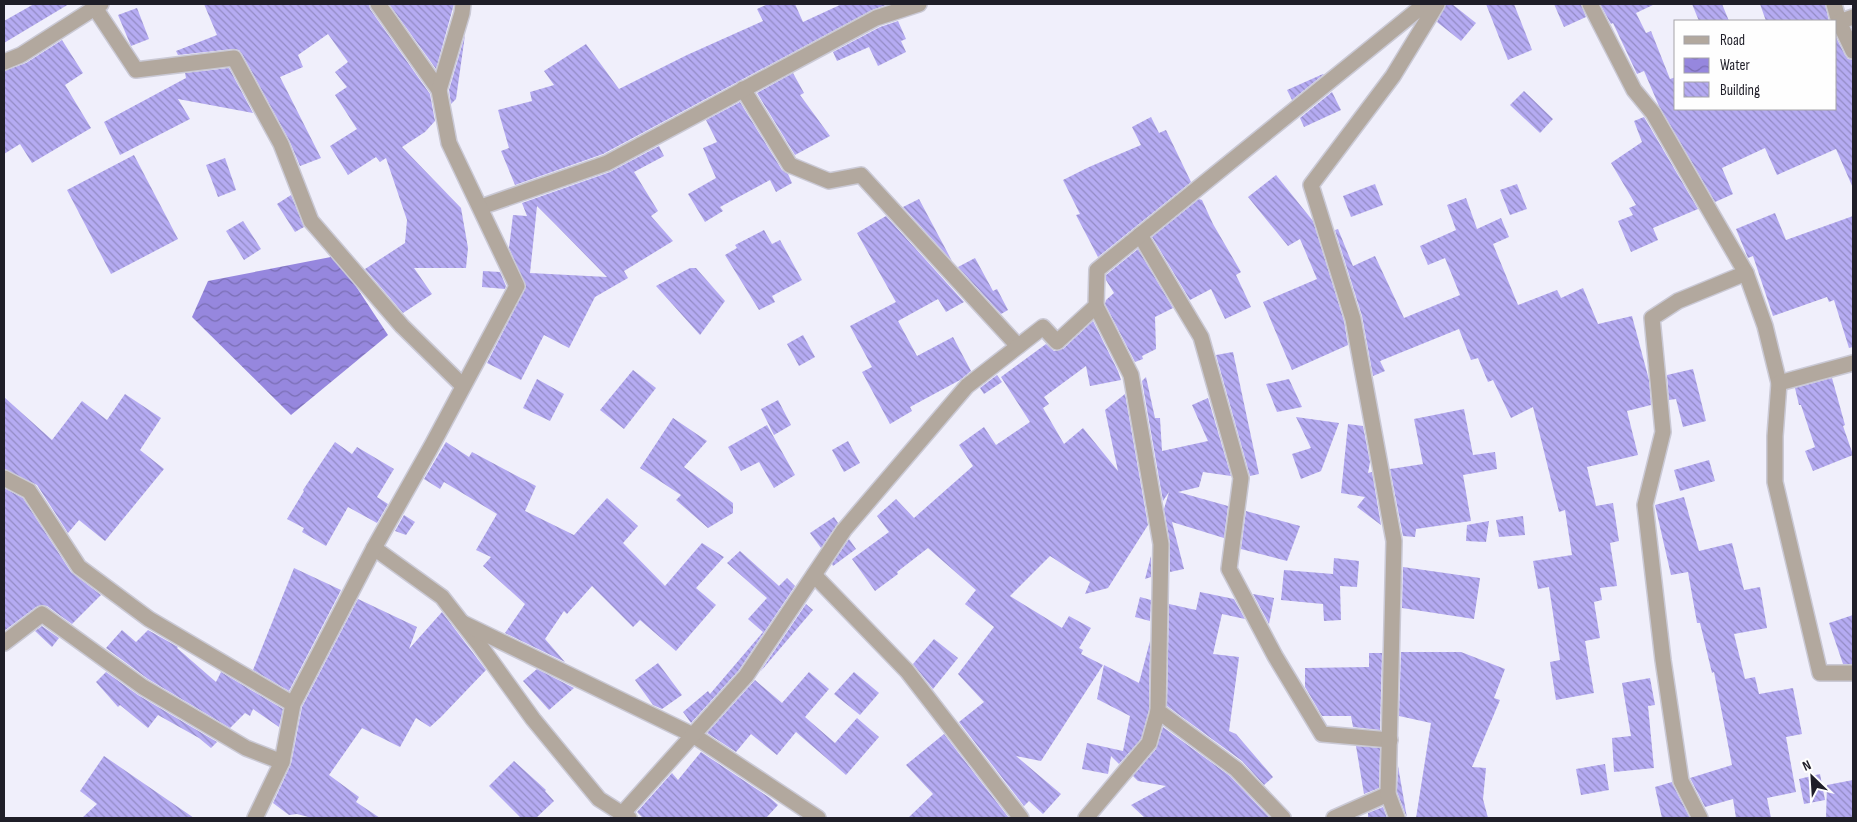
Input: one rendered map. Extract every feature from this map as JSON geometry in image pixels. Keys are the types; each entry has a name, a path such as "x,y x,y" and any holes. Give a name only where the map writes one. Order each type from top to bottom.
{"street":[{"path":"255,818 282,762 293,704 374,548 517,286 449,143 439,90 378,4"},
{"path":"439,90 463,4"},
{"path":"481,207 607,162 876,18 919,4"},
{"path":"1086,818 1149,742 1158,710 1161,544 1131,375 1096,306 1097,270 1425,4"},
{"path":"1398,818 1388,794 1394,540 1353,319 1311,185 1393,76 1437,4"},
{"path":"1590,4 1634,90 1654,112 1746,273 1765,326 1779,383 1775,436 1775,482 1820,673 1853,673"},
{"path":"1834,4 1846,20 1853,52"},
{"path":"4,62 21,55 98,6 136,70 234,58 281,144 311,221 402,326 463,386"},
{"path":"743,89 790,165 828,181 862,175 1018,346"},
{"path":"1140,235 1201,336 1241,478 1229,569 1275,656 1322,734 1390,740"},
{"path":"1700,818 1681,781 1663,660 1645,505 1663,432 1652,318 1678,301 1746,273"},
{"path":"374,548 442,596 533,720 599,800 625,816 693,735 746,676 844,530 967,386 1043,327 1057,342 1096,306"},
{"path":"1779,383 1853,363"},
{"path":"4,478 28,491 79,568 149,619 293,704"},
{"path":"814,575 907,671 1021,818"},
{"path":"4,643 42,614 143,687 246,748 282,762"},
{"path":"463,623 693,735 818,818"},
{"path":"1158,710 1236,770 1283,818"},
{"path":"1334,818 1388,794"}],"water":[{"path":"336,256 388,335 291,415 192,317 208,281"}],"building":[{"path":"34,4 69,4 4,43 4,21"},
{"path":"204,4 369,4 370,9 430,94 435,121 425,132 402,147 461,208 468,248 466,268 414,268 432,294 403,313 365,269 405,243 407,220 386,158 380,162 376,157 348,175 330,146 357,129 335,95 347,87 335,72 348,62 328,34 298,55 303,67 280,77 321,158 300,166 289,140 239,50 178,55 176,51 217,35"},
{"path":"389,4 454,4 436,69"},
{"path":"768,4 795,4 803,22 842,4 889,4 872,10 603,154 515,185 501,151 509,148 498,110 532,101 530,92 554,85 544,71 586,44 619,89 687,55 763,21 757,9"},
{"path":"1446,4 1452,4 1476,23 1461,41 1437,22"},
{"path":"1486,4 1514,4 1532,50 1508,60"},
{"path":"1554,4 1581,4 1586,17 1564,27"},
{"path":"1600,4 1655,4 1636,13 1646,33 1651,31 1670,79 1674,78 1674,110 1837,110 1837,39 1848,59 1853,60 1853,188 1836,149 1777,175 1765,148 1722,168 1733,194 1715,202 1659,106 1644,71 1637,74 1613,23 1611,24"},
{"path":"1692,4 1722,4 1729,20 1699,20"},
{"path":"1760,4 1825,4 1829,20 1766,20"},
{"path":"137,8 149,39 131,46 118,15"},
{"path":"898,21 906,39 901,41 906,52 878,66 869,47 837,61 833,52 880,27"},
{"path":"465,35 456,99 451,104 449,90"},
{"path":"62,40 83,73 65,85 91,128 32,163 20,144 4,154 4,71 26,63"},
{"path":"229,68 253,113 178,99 190,119 120,155 104,122 186,78 185,73"},
{"path":"793,73 804,93 800,95 830,136 795,155 757,93"},
{"path":"1324,74 1292,100 1287,90"},
{"path":"1524,91 1553,119 1540,133 1510,105"},
{"path":"1332,92 1341,110 1304,127 1300,118"},
{"path":"740,102 792,183 776,192 770,180 720,207 723,211 705,222 688,194 716,178 703,148 717,142 706,120"},
{"path":"1151,117 1159,133 1166,130 1191,182 1098,257 1076,215 1080,214 1063,180 1141,145 1132,127"},
{"path":"1644,117 1698,209 1653,228 1658,240 1631,252 1618,221 1633,215 1629,208 1636,205 1611,163 1642,142 1634,121"},
{"path":"659,146 664,156 634,172 658,211 651,216 673,241 624,271 628,278 595,297 569,348 544,335 521,380 487,363 526,287 509,248 513,215 527,216 522,203 610,172","holes":["537,206 607,277 530,273"]},
{"path":"134,155 178,239 111,274 67,190"},
{"path":"225,158 236,190 218,197 206,165"},
{"path":"1276,175 1313,221 1344,321 1348,345 1292,370 1263,302 1317,279 1300,239 1288,246 1248,197"},
{"path":"1375,184 1383,205 1351,217 1343,196"},
{"path":"1517,184 1527,209 1510,215 1500,190"},
{"path":"291,195 304,227 295,232 277,204"},
{"path":"1466,198 1477,229 1501,218 1509,237 1493,244 1518,305 1557,290 1561,298 1583,288 1598,324 1632,316 1649,380 1651,405 1627,411 1638,455 1587,467 1596,506 1613,503 1619,541 1610,543 1617,586 1600,588 1602,600 1594,602 1600,638 1585,641 1594,693 1556,700 1550,662 1560,660 1549,587 1538,589 1533,561 1572,555 1565,510 1559,512 1533,407 1511,418 1493,380 1488,382 1478,358 1471,360 1459,329 1380,361 1385,371 1373,376 1362,316 1335,230 1338,229 1353,266 1375,256 1404,318 1460,295 1445,258 1428,265 1420,246 1456,230 1447,205"},
{"path":"919,199 952,261 903,207"},
{"path":"1199,199 1202,200 1213,224 1241,272 1236,275 1251,307 1225,319 1211,289 1190,300 1152,237"},
{"path":"1775,213 1786,240 1853,216 1853,347 1849,348 1834,300 1829,302 1827,297 1773,316 1753,256 1748,258 1736,229"},
{"path":"886,216 964,302 946,312 938,299 898,321 917,356 953,337 971,371 960,380 910,407 912,411 890,424 862,372 872,367 850,326 896,302 857,233"},
{"path":"243,221 261,249 244,260 226,231"},
{"path":"764,230 772,244 780,240 802,280 772,296 775,302 759,310 725,255 737,248 735,245"},
{"path":"1138,249 1173,308 1155,317 1156,349 1142,356 1143,359 1135,362 1105,304 1106,300 1114,293 1106,280 1106,275"},
{"path":"975,258 993,291 997,289 1008,310 1001,314 958,267"},
{"path":"690,268 696,268 725,301 700,335 656,286"},
{"path":"483,271 500,272 506,286 505,289 482,287"},
{"path":"1093,321 1121,380 1090,386 1086,366 1044,397 1049,404 1043,408 1064,444 1083,428 1118,471 1105,410 1125,394 1148,525 1108,588 1085,594 1090,582 1050,556 1010,596 1062,628 1069,616 1091,628 1079,648 1083,650 1081,654 1103,665 1041,761 1016,756 1061,794 1043,814 1029,801 1024,806 959,722 984,702 958,674 994,627 965,604 976,590 928,548 875,591 852,559 889,532 877,516 896,499 914,518 973,466 959,445 984,427 996,445 1030,422 1001,377 1046,344 1054,351 1063,349"},
{"path":"803,335 815,357 799,366 787,344"},
{"path":"1233,352 1259,474 1250,476 1216,355"},
{"path":"1693,369 1706,421 1683,427 1676,399 1669,400 1667,375"},
{"path":"633,370 656,388 624,429 600,410"},
{"path":"997,375 1002,382 984,394 980,388"},
{"path":"1146,377 1155,418 1160,418 1162,451 1208,441 1192,405 1208,398 1231,476 1203,472 1199,487 1178,492 1228,506 1224,538 1172,522 1184,569 1170,572 1170,543 1164,509 1169,492 1163,501 1142,381"},
{"path":"1832,378 1845,425 1843,426 1853,455 1813,471 1805,451 1815,447 1801,405 1799,405 1795,388"},
{"path":"537,379 564,394 550,421 523,408"},
{"path":"1289,379 1302,407 1277,412 1266,384"},
{"path":"125,394 161,418 140,450 164,469 105,541 79,520 68,533 37,485 4,469 4,397 52,440 82,401 107,420"},
{"path":"778,400 791,425 774,435 761,409"},
{"path":"1464,409 1473,455 1495,452 1497,469 1463,475 1471,521 1416,529 1415,537 1403,536 1390,469 1423,464 1414,419"},
{"path":"1296,417 1339,423 1321,471 1301,479 1292,454 1311,448"},
{"path":"673,418 707,441 684,467 733,503 733,513 708,528 676,500 681,495 640,468"},
{"path":"1348,424 1363,426 1370,462 1368,473 1372,472 1381,525 1357,507 1365,497 1341,493"},
{"path":"767,425 795,475 774,488 759,462 741,471 728,447"},
{"path":"848,441 860,463 844,472 832,450"},
{"path":"335,442 352,454 357,447 394,469 377,497 388,504 377,523 348,507 326,546 302,532 304,528 287,519 303,490"},
{"path":"446,442 469,457 472,452 536,486 525,511 574,535 607,498 638,526 623,543 665,586 702,543 724,557 696,588 716,605 676,651 640,620 633,627 592,586 567,614 564,611 545,639 565,662 505,633 525,604 483,566 491,557 476,550 497,514 444,482 440,489 424,479"},
{"path":"1709,460 1715,481 1680,491 1674,470"},
{"path":"4,488 23,498 71,572 101,595 72,624 47,606 41,605 4,631"},
{"path":"1684,497 1699,551 1732,543 1744,590 1760,587 1767,628 1734,634 1745,679 1755,677 1759,694 1793,688 1802,734 1786,737 1796,792 1767,798 1771,818 1736,818 1733,799 1705,807 1690,778 1732,765 1714,672 1712,673 1700,623 1697,623 1688,572 1671,575 1655,505"},
{"path":"1246,511 1300,526 1287,561 1241,549"},
{"path":"404,515 415,522 406,535 395,531"},
{"path":"1523,516 1525,535 1499,537 1496,520"},
{"path":"834,517 838,523 821,548 810,533"},
{"path":"1489,521 1486,542 1466,541 1467,525"},
{"path":"849,539 856,549 833,566 832,564"},
{"path":"740,551 779,586 787,578 795,586 739,670 691,723 683,712 708,691 710,694 763,632 748,619 767,598 727,563"},
{"path":"1151,556 1151,577 1145,579"},
{"path":"1334,558 1359,561 1357,587 1340,586 1341,620 1324,621 1323,604 1281,600 1284,570 1333,574"},
{"path":"1403,567 1480,578 1474,619 1402,608"},
{"path":"294,568 341,590 289,691 253,670"},
{"path":"1200,592 1234,599 1245,619 1222,614 1213,654 1239,657 1229,731 1236,734 1273,777 1264,785 1242,761 1167,706 1169,604 1196,610"},
{"path":"1253,594 1274,598 1269,624"},
{"path":"1140,597 1151,600 1150,621 1135,617"},
{"path":"358,599 417,627 409,649 442,612 486,670 430,727 416,718 400,747 362,728 329,775 359,797 356,802 380,818 312,818 297,814 289,815 273,803 291,764 302,707"},
{"path":"806,604 813,610 760,672"},
{"path":"1853,615 1853,664 1843,664 1829,623"},
{"path":"42,626 59,638 52,647 35,631"},
{"path":"122,630 136,642 148,630 178,647 216,682 221,672 283,709 279,727 253,709 250,716 245,713 230,728 148,679 106,648"},
{"path":"934,639 958,658 933,689 913,664"},
{"path":"1150,641 1149,710 1141,739 1119,764 1111,756 1108,774 1082,769 1087,743 1123,751 1130,716 1097,699 1104,665 1139,683"},
{"path":"1401,652 1461,652 1505,669 1494,698 1500,700 1472,767 1486,768 1483,799 1488,818 1416,818 1431,723 1399,716"},
{"path":"1369,653 1382,653 1380,730 1353,727 1351,716 1322,716 1305,687 1305,668 1369,667"},
{"path":"658,663 682,695 662,709 653,705 635,680"},
{"path":"537,669 574,688 549,710 523,681"},
{"path":"106,672 138,695 217,742 211,748 199,738 158,715 148,728 120,705 118,707 96,682"},
{"path":"809,672 829,689 805,717 835,743 857,718 879,737 846,775 796,732 777,755 751,734 736,752 707,733 755,680 782,703"},
{"path":"854,672 879,693 860,715 834,694"},
{"path":"1650,678 1655,705 1648,706 1654,768 1614,772 1612,738 1631,736 1622,683"},
{"path":"1163,727 1230,776 1270,818 1145,818 1131,805 1166,786 1138,781 1133,776 1156,749"},
{"path":"944,734 1009,818 908,818 933,794 906,765"},
{"path":"1356,746 1380,748 1379,788 1364,794"},
{"path":"701,752 778,805 766,818 643,818 637,812 672,773 678,780"},
{"path":"104,756 194,818 82,818 97,804 80,791"},
{"path":"514,761 546,790 554,801 536,818 521,818 489,786"},
{"path":"1605,764 1609,790 1581,795 1576,769"},
{"path":"1398,766 1407,818 1397,792"},
{"path":"1820,774 1825,800 1804,804 1799,779"},
{"path":"1853,780 1853,818 1826,818 1827,785"},
{"path":"1672,782 1690,818 1662,818 1655,787"},
{"path":"1383,807 1387,818 1368,818 1368,813"}]}
